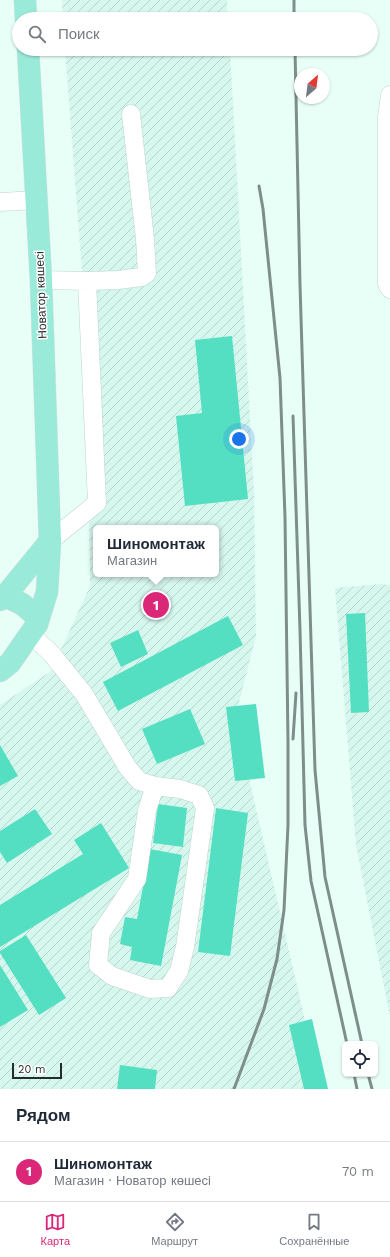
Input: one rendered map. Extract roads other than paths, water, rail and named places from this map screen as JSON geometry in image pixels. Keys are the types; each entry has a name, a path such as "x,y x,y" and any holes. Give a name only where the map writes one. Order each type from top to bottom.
{"main road":[{"path":"24,0 25,12"},
{"name":"Новатор көшесі","path":"0,671 10,663 34,630 48,592 50,541 41,280 28,56"},
{"path":"34,630 35,615 22,604 2,598 50,541"}],"street":[{"path":"390,95 387,284 390,289"},
{"path":"41,280 118,280 142,277 147,273 145,239 131,114"},
{"path":"0,202 37,200"},
{"path":"50,541 97,503 87,281"},
{"path":"34,630 84,694 128,768 139,781 155,786 180,789 199,795 205,808 185,947 180,971 168,988 150,989 112,976 98,964 101,933 137,879 147,810 155,786"}],"railway":[{"path":"294,0 294,12"},
{"path":"295,56 300,285 315,770 325,877 361,1041"},
{"path":"234,1089 264,1009 277,959 284,910 288,825 285,517 280,378 263,209 259,186"},
{"path":"293,416 305,825 311,881 346,1041"},
{"path":"293,739 296,693"},
{"path":"355,1077 357,1089"},
{"path":"369,1077 372,1089"}],"place":[{"name":"Шиномонтаж","path":"156,605"}]}
